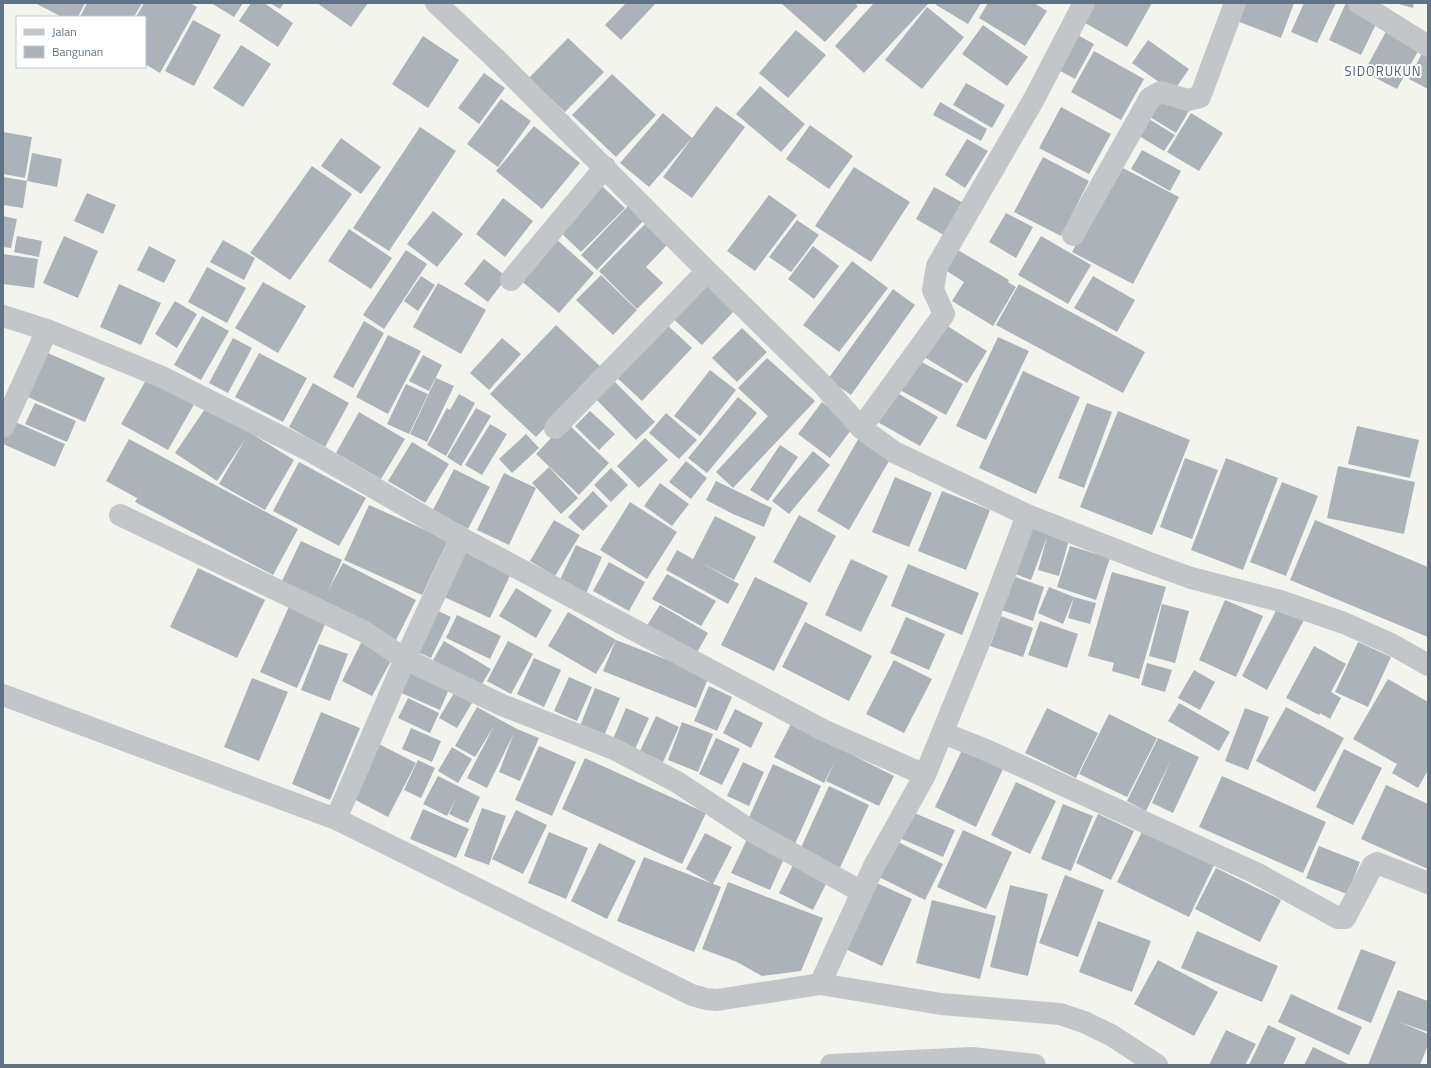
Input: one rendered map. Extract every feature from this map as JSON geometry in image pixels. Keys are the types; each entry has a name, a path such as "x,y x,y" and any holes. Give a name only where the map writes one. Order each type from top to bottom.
{"street":[{"path":"436,3 497,60 605,167 707,271 824,386 861,428 894,452 1027,515 1191,578 1280,601 1344,623 1391,644 1428,665"},
{"path":"861,428 944,314 933,290 937,266 1034,99 1084,3"},
{"path":"1072,235 1150,98 1161,92 1188,100 1200,98 1235,3"},
{"path":"1359,3 1428,46"},
{"path":"511,280 605,167"},
{"path":"555,428 707,271"},
{"path":"3,316 47,330 162,377 305,448 461,538 824,730 925,775"},
{"path":"3,426 47,330"},
{"path":"120,515 365,632 405,659 502,705 614,749 677,782 753,832 862,892"},
{"path":"820,984 874,866 925,775 943,733 1027,515"},
{"path":"336,819 405,659 461,538"},
{"path":"3,695 336,819 692,995 717,1000 820,984 941,1004 1060,1014 1084,1022 1111,1035 1157,1065"},
{"path":"943,733 986,750 1256,873 1338,918 1345,918 1373,865 1377,863 1428,883"},
{"path":"831,1065 972,1058 1035,1065"}],"building":[{"path":"35,3 85,3 78,16 60,16"},
{"path":"87,3 142,3 135,16 80,16"},
{"path":"144,3 190,3 197,7 160,73 146,65 146,16 137,16"},
{"path":"211,3 243,3 234,17"},
{"path":"251,3 264,3 293,23 278,47 239,21"},
{"path":"270,3 284,3 280,9"},
{"path":"317,3 368,3 351,27"},
{"path":"626,3 656,3 621,40 605,25"},
{"path":"781,3 854,3 858,6 825,42"},
{"path":"874,3 929,3 864,73 835,46"},
{"path":"937,3 981,3 968,24 936,5"},
{"path":"988,3 1034,3 1047,11 1025,46 979,18"},
{"path":"1090,3 1152,3 1127,47 1080,20"},
{"path":"1238,3 1294,3 1281,38 1232,19"},
{"path":"1304,3 1336,3 1317,43 1291,32"},
{"path":"1346,3 1379,18 1361,55 1329,40"},
{"path":"1395,3 1414,3 1413,8"},
{"path":"927,7 964,37 922,89 885,60"},
{"path":"193,20 221,35 194,86 165,71"},
{"path":"983,25 1028,57 1007,86 962,54"},
{"path":"1389,26 1422,44 1397,89 1364,72"},
{"path":"796,30 826,55 788,98 759,73"},
{"path":"1074,33 1094,44 1075,79 1055,68"},
{"path":"423,36 459,60 428,108 392,84"},
{"path":"568,38 604,72 565,112 529,78"},
{"path":"1148,40 1189,69 1173,92 1132,63"},
{"path":"241,45 271,64 243,107 213,88"},
{"path":"1424,49 1428,51 1428,89 1409,79"},
{"path":"1094,51 1144,79 1121,120 1071,92"},
{"path":"484,73 505,88 479,124 458,108"},
{"path":"612,74 656,115 616,157 572,115"},
{"path":"966,83 1005,105 992,128 953,105"},
{"path":"760,86 805,124 781,152 736,114"},
{"path":"1164,95 1189,111 1176,133 1150,117"},
{"path":"501,99 531,121 498,167 467,144"},
{"path":"940,102 987,129 981,141 933,115"},
{"path":"716,106 745,127 692,198 663,177"},
{"path":"1061,107 1111,134 1089,174 1039,148"},
{"path":"663,113 692,138 649,187 620,163"},
{"path":"1191,113 1223,133 1199,171 1167,152"},
{"path":"1149,119 1175,135 1164,151 1139,136"},
{"path":"810,125 853,156 829,189 786,159"},
{"path":"534,126 580,163 542,209 496,171"},
{"path":"420,127 456,151 389,251 353,228"},
{"path":"3,132 32,137 25,178 3,174"},
{"path":"341,138 381,167 361,194 321,166"},
{"path":"967,139 988,151 965,188 945,175"},
{"path":"1142,150 1181,171 1170,191 1131,169"},
{"path":"32,153 62,159 57,187 27,181"},
{"path":"1043,157 1089,181 1061,236 1014,212"},
{"path":"1117,165 1179,197 1133,284 1072,252"},
{"path":"312,166 352,194 290,280 250,253"},
{"path":"854,167 910,202 871,262 815,226"},
{"path":"3,177 27,181 23,208 3,205"},
{"path":"602,186 625,208 581,252 558,230"},
{"path":"934,187 967,205 949,238 916,219"},
{"path":"87,193 116,205 103,234 74,221"},
{"path":"769,195 797,215 755,271 727,251"},
{"path":"503,198 533,221 505,257 476,234"},
{"path":"631,203 646,218 597,270 581,255"},
{"path":"433,211 463,234 437,267 407,244"},
{"path":"1006,213 1033,227 1016,258 989,242"},
{"path":"3,216 17,219 11,248 3,247"},
{"path":"797,220 819,235 791,272 769,257"},
{"path":"645,224 667,245 646,267 663,283 637,309 599,271"},
{"path":"349,229 392,258 371,289 328,261"},
{"path":"17,236 42,241 39,257 14,252"},
{"path":"64,236 98,251 78,298 43,283"},
{"path":"1041,236 1091,265 1068,304 1018,275"},
{"path":"554,237 594,273 559,313 518,278"},
{"path":"223,240 255,258 244,280 210,262"},
{"path":"149,246 176,260 164,283 137,270"},
{"path":"813,246 839,266 814,299 788,279"},
{"path":"951,246 1009,280 1008,282 1016,287 993,326 952,301 964,282 939,266"},
{"path":"406,250 427,264 384,329 363,315"},
{"path":"3,254 38,259 34,288 3,284"},
{"path":"484,259 507,277 488,302 464,284"},
{"path":"852,261 888,288 839,352 803,325"},
{"path":"207,267 246,288 227,323 188,302"},
{"path":"601,275 637,310 613,335 576,300"},
{"path":"421,276 435,285 418,311 404,301"},
{"path":"1093,276 1135,300 1117,332 1074,308"},
{"path":"705,279 736,309 702,345 670,316"},
{"path":"263,282 306,306 278,353 235,328"},
{"path":"438,283 486,310 461,354 413,327"},
{"path":"119,284 161,303 141,345 100,327"},
{"path":"1019,284 1145,352 1123,393 996,325"},
{"path":"893,289 915,305 851,395 828,379"},
{"path":"175,301 197,314 177,348 155,334"},
{"path":"202,316 229,331 201,380 174,365"},
{"path":"364,321 384,333 353,388 333,377"},
{"path":"663,321 692,348 642,401 613,374"},
{"path":"941,322 987,351 967,383 921,355"},
{"path":"556,325 602,368 536,437 490,394"},
{"path":"742,328 767,352 737,382 712,358"},
{"path":"388,335 421,351 388,414 356,397"},
{"path":"998,337 1029,351 986,440 956,426"},
{"path":"233,338 252,348 228,393 209,383"},
{"path":"502,338 521,354 489,390 470,373"},
{"path":"41,350 105,378 85,422 21,394"},
{"path":"259,353 307,378 283,422 235,397"},
{"path":"423,355 442,365 429,391 409,381"},
{"path":"767,358 815,401 733,488 716,472 768,416 738,388"},
{"path":"914,358 963,384 946,415 898,389"},
{"path":"710,370 736,390 700,436 674,416"},
{"path":"1023,371 1080,397 1036,494 979,468"},
{"path":"149,375 196,401 168,450 121,424"},
{"path":"436,378 454,386 427,442 410,434"},
{"path":"614,381 655,422 636,440 595,398"},
{"path":"313,383 349,403 325,447 289,427"},
{"path":"406,384 428,394 409,434 387,424"},
{"path":"894,391 938,417 920,446 876,421"},
{"path":"459,394 475,403 446,456 427,445 447,408 450,410"},
{"path":"738,397 757,413 707,473 688,458"},
{"path":"822,402 854,426 830,458 798,434"},
{"path":"35,403 76,421 67,442 25,424"},
{"path":"1087,403 1112,412 1084,488 1058,478"},
{"path":"207,406 294,460 265,510 219,484 246,438 217,481 175,453"},
{"path":"476,408 491,416 461,466 447,457"},
{"path":"590,411 615,434 599,450 575,426"},
{"path":"1118,411 1190,440 1152,535 1080,507"},
{"path":"359,412 405,439 381,479 336,453"},
{"path":"666,413 697,440 679,459 649,433"},
{"path":"11,420 65,444 55,467 3,444 3,438"},
{"path":"566,422 609,463 579,495 536,454"},
{"path":"490,424 507,434 482,475 465,465"},
{"path":"1357,426 1419,440 1410,478 1348,464"},
{"path":"526,434 539,448 512,473 499,459"},
{"path":"860,436 893,454 849,530 817,511"},
{"path":"645,438 668,460 639,488 617,466"},
{"path":"129,439 298,529 273,575 135,502 143,488 137,498 106,481"},
{"path":"412,442 449,464 425,503 388,481"},
{"path":"780,445 798,457 768,501 750,490"},
{"path":"813,451 830,465 789,514 772,501"},
{"path":"1185,458 1218,470 1192,539 1160,527"},
{"path":"1226,458 1278,478 1243,570 1191,550"},
{"path":"686,461 707,478 691,499 669,482"},
{"path":"299,462 366,498 339,546 273,511"},
{"path":"1338,466 1415,482 1404,534 1327,518"},
{"path":"549,467 578,498 561,514 532,483"},
{"path":"611,468 628,485 611,502 594,485"},
{"path":"454,469 490,487 468,529 433,510"},
{"path":"504,473 536,488 509,545 477,530"},
{"path":"895,477 932,493 909,547 872,532"},
{"path":"716,481 772,508 764,527 733,514 706,500"},
{"path":"1282,482 1318,496 1286,576 1250,562"},
{"path":"660,483 689,504 672,526 644,506"},
{"path":"593,491 608,506 583,531 568,517"},
{"path":"942,491 990,510 966,570 918,551"},
{"path":"630,502 677,532 647,579 600,550"},
{"path":"369,505 448,540 422,595 344,560"},
{"path":"799,515 836,536 810,583 773,562"},
{"path":"715,516 756,537 734,580 700,562 739,584 728,604 666,570 677,550 693,559"},
{"path":"554,520 580,535 555,576 530,561"},
{"path":"1315,520 1428,567 1428,637 1290,580"},
{"path":"1027,526 1069,540 1059,576 1038,570 1047,537 1031,580 1010,572"},
{"path":"301,541 342,560 328,591 343,563 416,600 396,640 281,583"},
{"path":"576,545 602,557 584,598 557,586"},
{"path":"1070,546 1110,558 1096,600 1057,587"},
{"path":"465,549 512,571 490,618 442,596"},
{"path":"851,559 888,576 861,632 825,615"},
{"path":"609,562 645,582 629,611 593,591"},
{"path":"908,564 979,593 962,635 891,606"},
{"path":"198,568 265,600 237,658 170,627"},
{"path":"1112,572 1166,587 1139,679 1112,671 1114,663 1088,656"},
{"path":"667,574 716,601 701,626 652,599"},
{"path":"1007,574 1044,587 1033,621 996,608"},
{"path":"755,577 808,603 774,671 721,645"},
{"path":"1049,587 1074,597 1063,624 1038,613"},
{"path":"516,588 552,610 536,638 499,616"},
{"path":"1074,597 1096,603 1090,624 1068,618"},
{"path":"1225,600 1263,616 1236,677 1199,660"},
{"path":"290,604 327,620 297,688 260,672"},
{"path":"1162,604 1189,611 1175,663 1149,656"},
{"path":"660,605 708,633 695,656 646,627"},
{"path":"1279,605 1305,618 1267,690 1242,676"},
{"path":"432,608 451,617 431,658 413,650"},
{"path":"568,612 616,640 596,674 548,646"},
{"path":"457,615 501,636 490,659 446,638"},
{"path":"1001,616 1033,628 1023,657 990,646"},
{"path":"906,617 945,634 929,670 890,653"},
{"path":"1040,621 1078,634 1067,668 1028,655"},
{"path":"805,622 872,656 849,701 782,667"},
{"path":"616,640 709,676 696,708 603,671"},
{"path":"362,641 393,657 372,696 342,681"},
{"path":"444,641 491,669 480,687 433,660"},
{"path":"508,641 533,654 511,694 487,681"},
{"path":"1358,642 1391,657 1368,707 1335,692"},
{"path":"319,644 348,654 330,701 301,690"},
{"path":"1314,646 1346,664 1331,692 1341,698 1330,719 1286,698"},
{"path":"534,658 561,670 544,707 517,694"},
{"path":"894,660 932,679 904,733 866,714"},
{"path":"1147,663 1172,670 1165,692 1141,685"},
{"path":"1194,670 1215,682 1200,710 1178,698"},
{"path":"408,671 449,689 440,710 399,692"},
{"path":"569,677 592,687 577,721 554,711"},
{"path":"252,678 288,692 259,761 224,747"},
{"path":"1388,679 1428,702 1428,770 1418,788 1392,773 1397,764 1353,739"},
{"path":"709,686 732,697 717,731 694,721"},
{"path":"595,688 620,698 604,736 580,726"},
{"path":"454,693 472,703 457,728 439,718"},
{"path":"408,698 439,713 430,733 398,718"},
{"path":"1179,703 1230,732 1219,751 1168,721"},
{"path":"477,707 517,729 539,738 520,781 499,772 514,733 487,788 467,778 494,726 475,757 455,746"},
{"path":"1286,707 1344,738 1315,792 1256,761"},
{"path":"626,708 649,718 635,749 613,739"},
{"path":"1047,708 1098,733 1076,778 1025,753"},
{"path":"1245,708 1269,717 1248,770 1225,761"},
{"path":"735,709 763,723 751,748 723,733"},
{"path":"321,712 360,728 330,800 292,784"},
{"path":"1109,714 1157,738 1127,797 1079,774"},
{"path":"656,716 679,727 663,762 640,751"},
{"path":"682,722 713,734 698,772 668,760"},
{"path":"791,724 894,776 879,806 826,781 835,761 824,783 774,757"},
{"path":"411,728 441,741 432,762 402,749"},
{"path":"716,738 740,749 722,785 699,774"},
{"path":"1158,738 1199,757 1173,813 1152,803 1171,760 1146,811 1127,801"},
{"path":"375,742 416,763 388,817 348,796"},
{"path":"539,746 576,762 552,816 515,800"},
{"path":"452,747 472,759 458,783 438,771"},
{"path":"963,748 1004,767 976,827 935,807"},
{"path":"1344,749 1382,768 1353,825 1316,807"},
{"path":"585,758 706,813 682,864 562,809"},
{"path":"418,760 435,768 421,798 404,790"},
{"path":"743,762 764,772 749,806 727,796"},
{"path":"773,764 821,786 794,846 746,824"},
{"path":"438,776 480,797 468,823 449,814 457,797 447,816 423,804"},
{"path":"1222,776 1326,822 1303,873 1199,827"},
{"path":"1016,782 1056,801 1030,854 991,835"},
{"path":"1386,785 1428,804 1428,869 1361,839"},
{"path":"829,786 869,805 838,872 798,854"},
{"path":"1063,804 1093,816 1071,871 1041,859"},
{"path":"482,808 506,816 489,865 464,856"},
{"path":"423,809 469,829 456,858 410,839"},
{"path":"516,810 547,825 523,874 492,859"},
{"path":"907,810 955,830 943,857 895,836"},
{"path":"1098,814 1134,831 1111,880 1076,863"},
{"path":"963,830 1012,852 986,909 937,887"},
{"path":"1143,830 1214,865 1189,917 1117,882"},
{"path":"549,832 588,848 566,899 528,883"},
{"path":"705,833 732,847 713,884 686,869"},
{"path":"748,837 786,854 770,890 731,873"},
{"path":"890,838 943,864 925,900 873,874"},
{"path":"599,843 636,861 607,919 571,901"},
{"path":"1319,846 1360,862 1347,894 1306,878"},
{"path":"644,857 721,887 694,952 617,921"},
{"path":"794,863 828,880 813,910 779,893"},
{"path":"1216,868 1281,900 1260,942 1195,909"},
{"path":"1065,875 1104,890 1078,957 1039,943"},
{"path":"870,880 912,899 882,966 839,946"},
{"path":"728,882 823,918 801,971 762,976 737,962 702,949"},
{"path":"1010,885 1048,894 1028,976 990,967"},
{"path":"932,900 996,916 980,979 916,963"},
{"path":"1098,921 1151,941 1132,992 1079,972"},
{"path":"1197,931 1278,966 1262,1002 1181,968"},
{"path":"1361,949 1396,962 1371,1023 1337,1009"},
{"path":"1158,960 1218,992 1194,1036 1134,1004"},
{"path":"1398,990 1428,1001 1428,1032 1399,1022 1428,1034 1428,1045 1420,1065 1368,1065"},
{"path":"1291,994 1362,1027 1349,1055 1278,1022"},
{"path":"1268,1025 1296,1038 1283,1065 1249,1065"},
{"path":"1226,1030 1256,1044 1245,1065 1209,1065"},
{"path":"1313,1047 1350,1065 1304,1065"}],"district":[{"name":"SIDORUKUN","path":"1383,71"}]}
